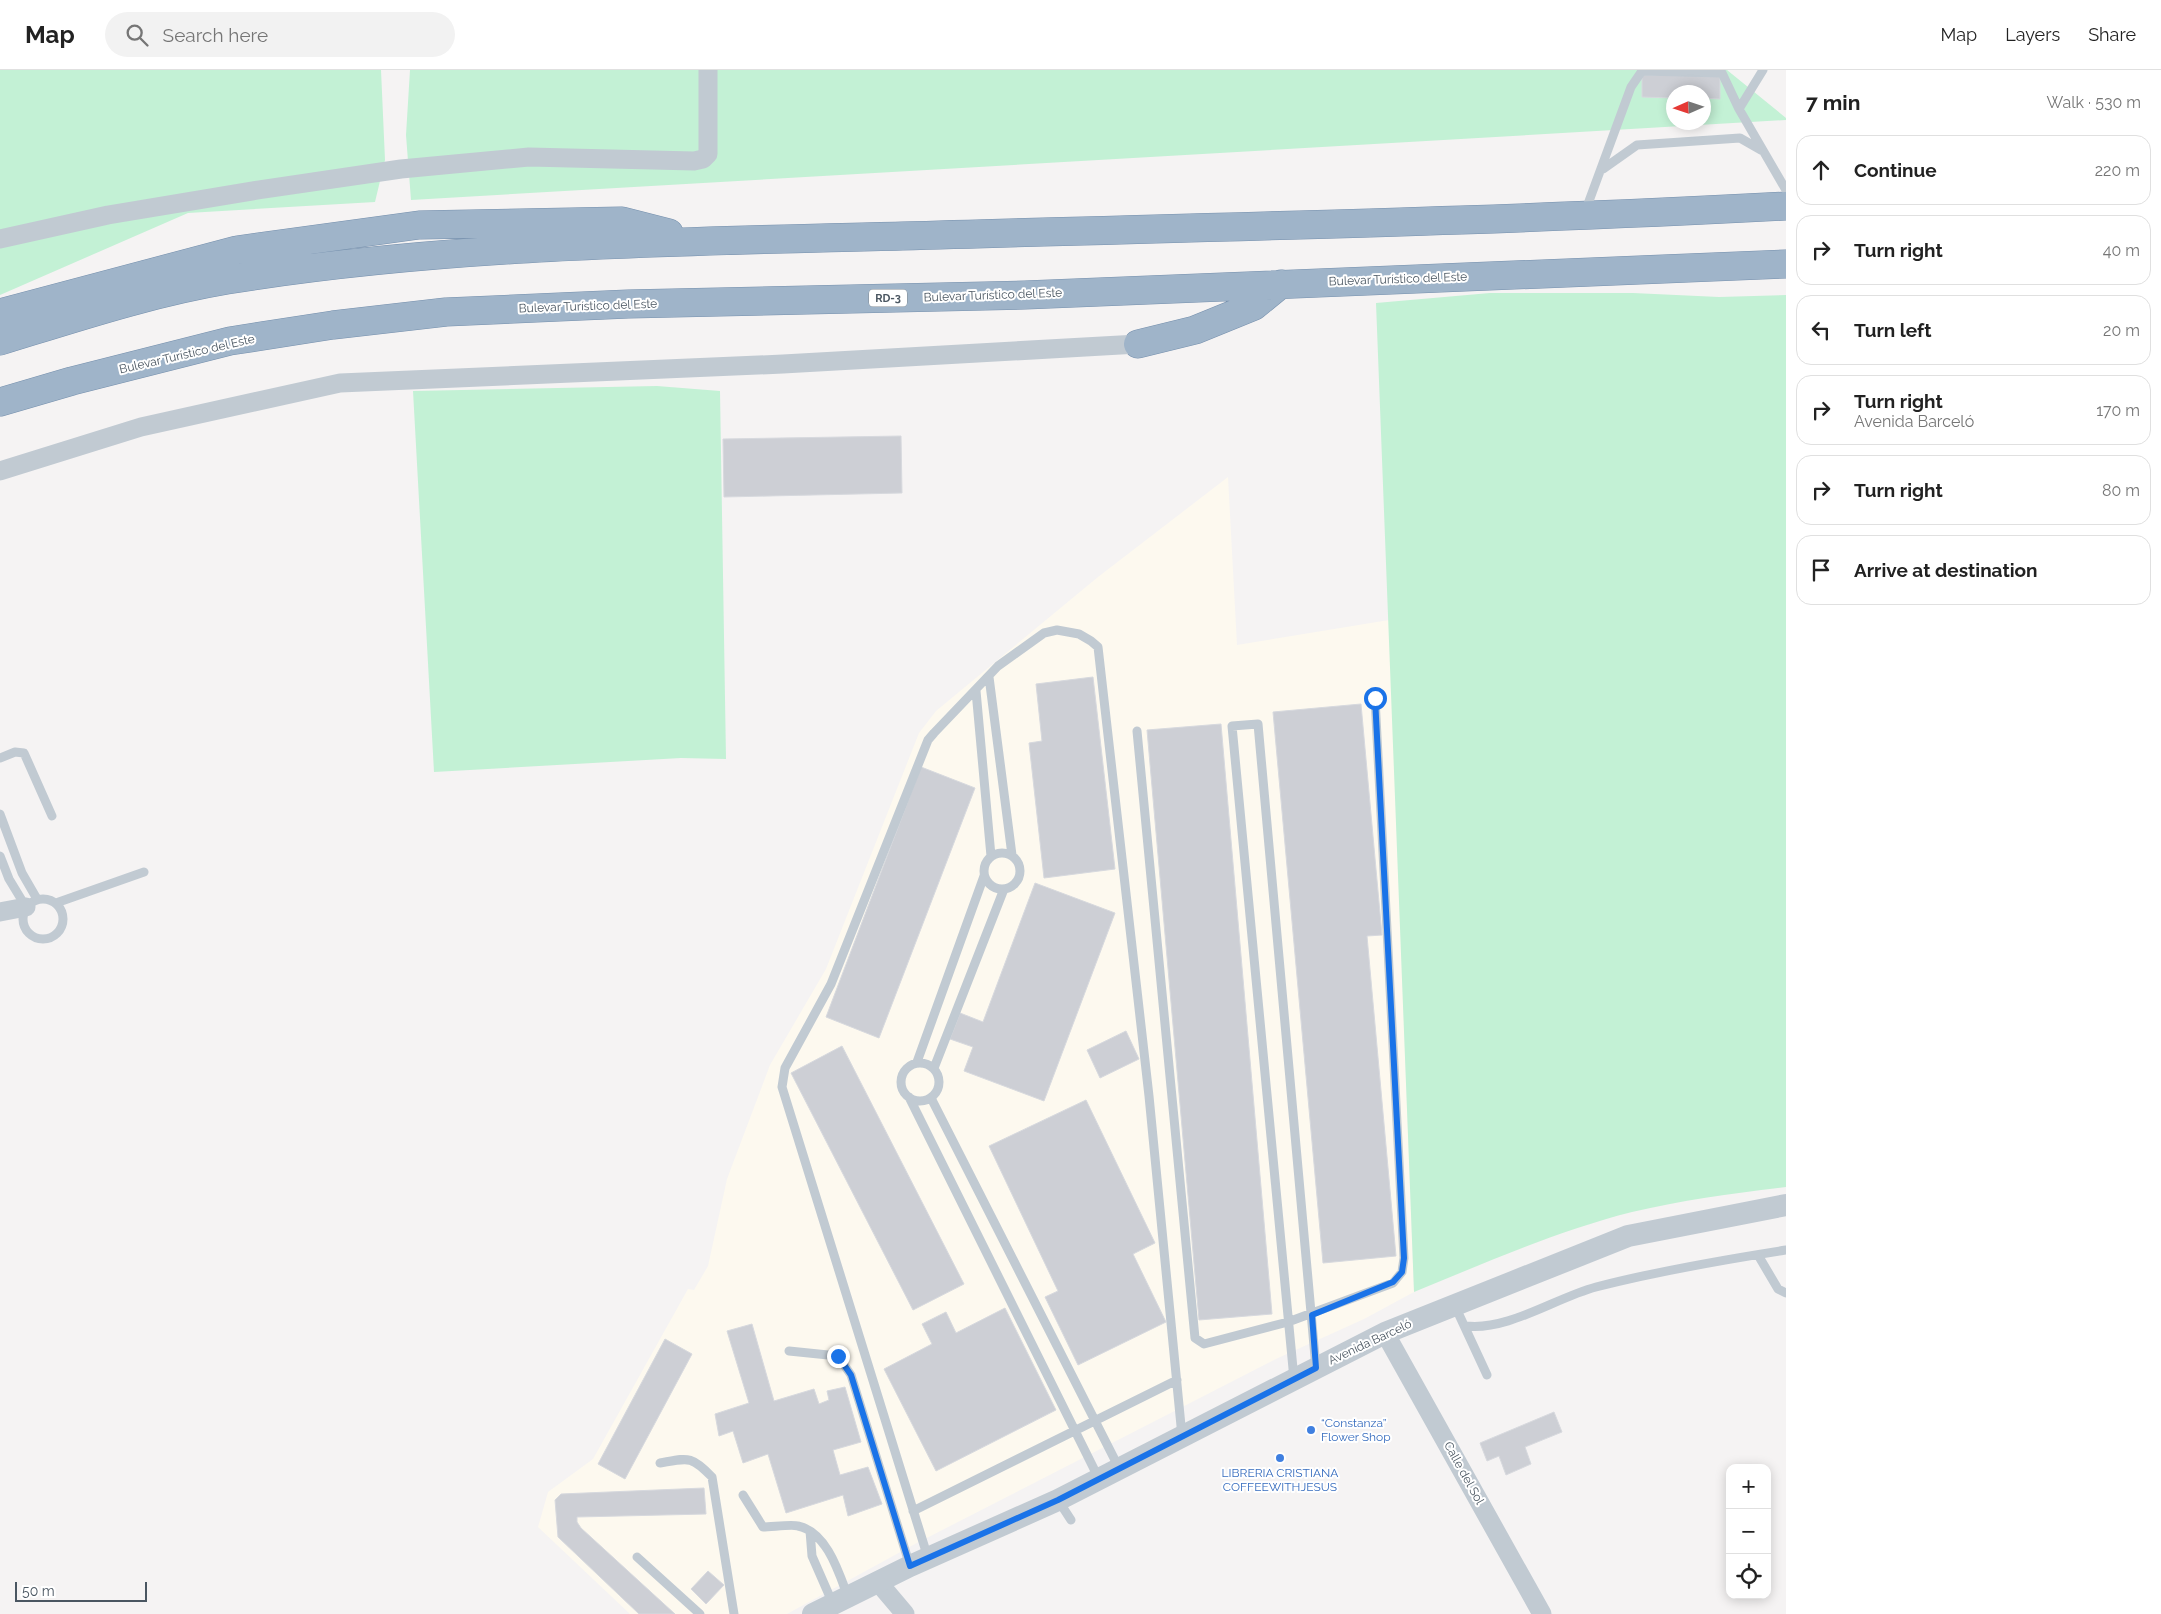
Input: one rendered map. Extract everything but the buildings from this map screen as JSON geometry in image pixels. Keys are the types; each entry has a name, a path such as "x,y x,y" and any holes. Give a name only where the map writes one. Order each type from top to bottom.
{"highway":[{"path":"0,340 137,300 242,278 440,253 705,241 1584,217 1786,206"},
{"path":"0,313 237,250 419,225 622,221 705,241"},
{"name":"Bulevar Turístico del Este","path":"0,402 230,341 333,325 446,312 628,304 1025,294 1786,264"},
{"path":"1138,344 1195,330 1254,306 1281,284"}],"street":[{"path":"0,240 108,215 401,169 529,157 694,161 703,159 708,154 708,70"},
{"path":"0,471 141,427 340,383 783,364 1138,344"},
{"path":"0,912 32,903"},
{"name":"Avenida Barceló","path":"831,1605 919,1562 1058,1500 1385,1333 1628,1236 1786,1205"},
{"name":"Calle del Sol","path":"1385,1333 1542,1614"},
{"path":"878,1582 905,1614"}],"lane":[{"path":"1739,108 1763,70"},
{"path":"1584,217 1603,169 1631,87 1642,71 1722,73 1739,108 1786,190"},
{"path":"1603,169 1637,145 1740,138 1762,150"},
{"path":"919,1562 913,1511 782,1087 785,1068 793,1049 831,984 928,740 998,666 1044,633 1057,630 1078,634 1091,640 1098,647 1149,1096 1182,1436"},
{"path":"984,876 992,886 1004,889 1014,884 1020,875 1019,864 1012,855 989,677"},
{"path":"976,691 990,856"},
{"path":"1137,731 1194,1338 1204,1344 1312,1315 1393,1282 1402,1272 1404,1258 1375,698"},
{"path":"1294,1380 1232,726 1258,724 1316,1368"},
{"path":"0,758 15,752 24,753 52,816"},
{"path":"0,814 32,903 23,920 25,927 33,937 47,939 58,933 64,921 61,908 50,899 32,903"},
{"path":"917,1062 984,876 984,865 990,856 1001,852 1012,855"},
{"path":"0,856 9,879 32,903"},
{"path":"56,903 144,872"},
{"path":"934,1068 1004,889"},
{"path":"908,1097 920,1102 932,1098 936,1094 940,1078 934,1068 923,1062 917,1062 906,1069 901,1080 904,1093 908,1097 1099,1479"},
{"path":"932,1098 1119,1468"},
{"path":"1466,1326 1477,1327 1497,1324 1594,1288 1720,1260 1786,1250"},
{"path":"1758,1255 1778,1289 1786,1293"},
{"path":"1455,1306 1466,1326 1487,1375"},
{"path":"789,1351 838,1356 851,1375 919,1562"},
{"path":"913,1511 1177,1380"},
{"path":"660,1463 684,1459 699,1462 712,1477 734,1614"},
{"path":"743,1495 763,1527 797,1525 810,1531 829,1551 831,1605"},
{"path":"1058,1500 1071,1520"},
{"path":"810,1531 812,1556 831,1605"},
{"path":"637,1557 700,1614"}],"shaded area":[{"path":"1228,477 1237,645 1389,620 1414,1292 1364,1319 1278,1358 915,1544 787,1614 630,1614 538,1527 548,1492 593,1459 688,1289 694,1290 708,1266 727,1179 770,1065 826,969 919,733 936,711 1098,577"}],"green space":[{"path":"0,70 381,70 385,160 375,202 188,213 0,295"},
{"path":"410,70 1727,70 1786,118 1786,120 1711,124 1711,85 1666,85 1666,127 411,200 406,135"},
{"path":"1490,293 1633,293 1719,297 1786,295 1786,1187 1689,1200 1632,1212 1576,1228 1414,1292 1376,303"},
{"path":"657,386 720,391 726,759 681,758 434,772 413,391"}],"place":[{"name":"“Constanza” Flower Shop","path":"1311,1430"},
{"name":"LIBRERIA CRISTIANA COFFEEWITHJESUS","path":"1280,1458"}],"route":[{"path":"838,1356 851,1375 910,1566 1058,1500 1316,1368 1312,1315 1393,1282 1402,1272 1404,1258 1375,698"}]}
